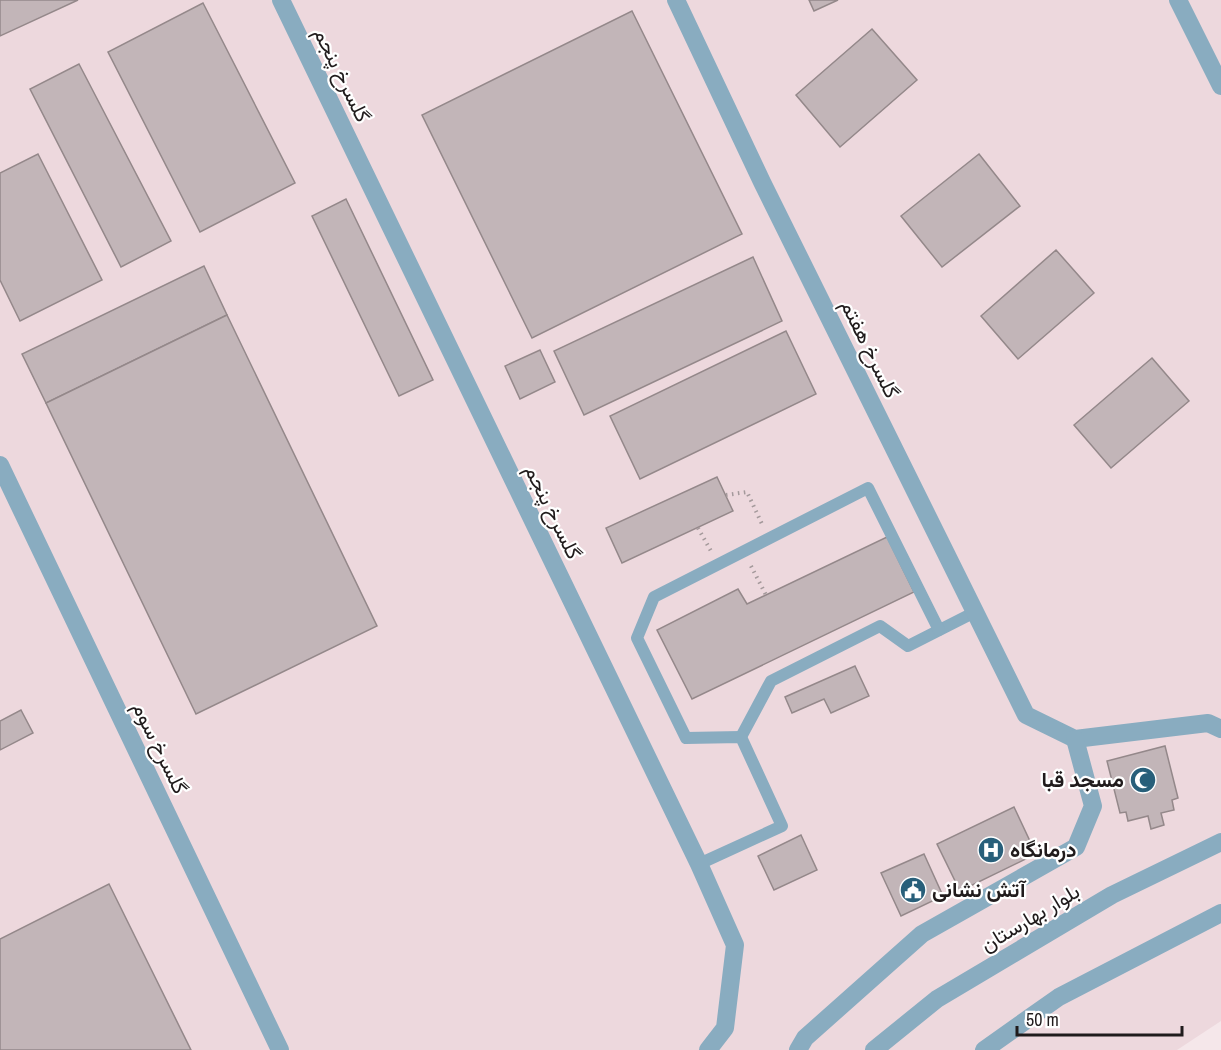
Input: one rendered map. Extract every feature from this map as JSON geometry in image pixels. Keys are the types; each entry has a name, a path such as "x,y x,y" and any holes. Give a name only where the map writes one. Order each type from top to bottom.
{"street":[{"name":"گلسرخ پنجم","path":"281,0 699,864 735,945 724,1028 708,1050"},
{"name":"گلسرخ هفتم","path":"676,0 767,193 1026,716 1075,739"},
{"path":"1178,0 1221,86"},
{"name":"گلسرخ سوم","path":"0,465 280,1050"},
{"path":"798,1050 805,1038 922,934 1076,847 1093,806 1075,739 1208,723 1221,729"},
{"name":"بلوار بهارستان","path":"874,1050 946,993 1112,895 1221,842"},
{"path":"984,1050 1059,997 1221,913"}],"lane":[{"path":"741,737 686,738 637,638 654,597 868,488 939,630"},
{"path":"741,737 771,681 880,626 908,646 975,612"},
{"path":"699,864 782,826 741,737"}],"path":[{"path":"726,495 747,492 769,539"},
{"path":"698,528 718,564"},
{"path":"743,552 766,595"}],"shaded area":[{"path":"0,0 1221,0 1221,1021 1177,1050 0,1050"}],"building":[{"path":"0,0 78,0 0,36"},
{"path":"809,0 838,0 814,11"},
{"path":"203,3 295,183 200,232 108,52"},
{"path":"632,11 742,234 532,338 422,115"},
{"path":"872,29 917,80 840,147 796,95"},
{"path":"79,64 171,241 121,267 30,89"},
{"path":"38,154 102,280 20,321 0,280 0,173"},
{"path":"979,154 1020,206 942,267 901,216"},
{"path":"346,199 433,380 399,396 312,216"},
{"path":"1056,250 1094,293 1018,359 981,316"},
{"path":"753,257 782,321 584,415 554,351"},
{"path":"204,266 227,315 46,403 22,354"},
{"path":"227,315 377,626 196,714 46,403"},
{"path":"786,331 816,394 640,479 610,416"},
{"path":"540,350 555,382 520,399 505,366"},
{"path":"1152,358 1189,401 1111,468 1074,425"},
{"path":"717,477 733,511 622,563 606,528"},
{"path":"887,537 914,592 692,699 657,630 738,589 747,604"},
{"path":"855,666 869,696 831,713 824,699 792,713 785,697"},
{"path":"21,710 33,733 0,750 0,721"},
{"name":"مسجد قبا","path":"1165,746 1178,798 1172,800 1174,810 1161,813 1164,825 1151,829 1148,816 1128,821 1126,812 1120,813 1107,761"},
{"path":"1014,807 1036,854 960,891 937,844"},
{"path":"801,835 817,870 774,890 758,856"},
{"path":"924,854 943,896 901,916 881,873"},
{"path":"109,884 191,1050 0,1050 0,939"}],"place":[{"name":"مسجد قبا","path":"1143,780"},
{"name":"درمانگاه","path":"991,850"},
{"name":"آتش نشانی","path":"913,890"}]}
